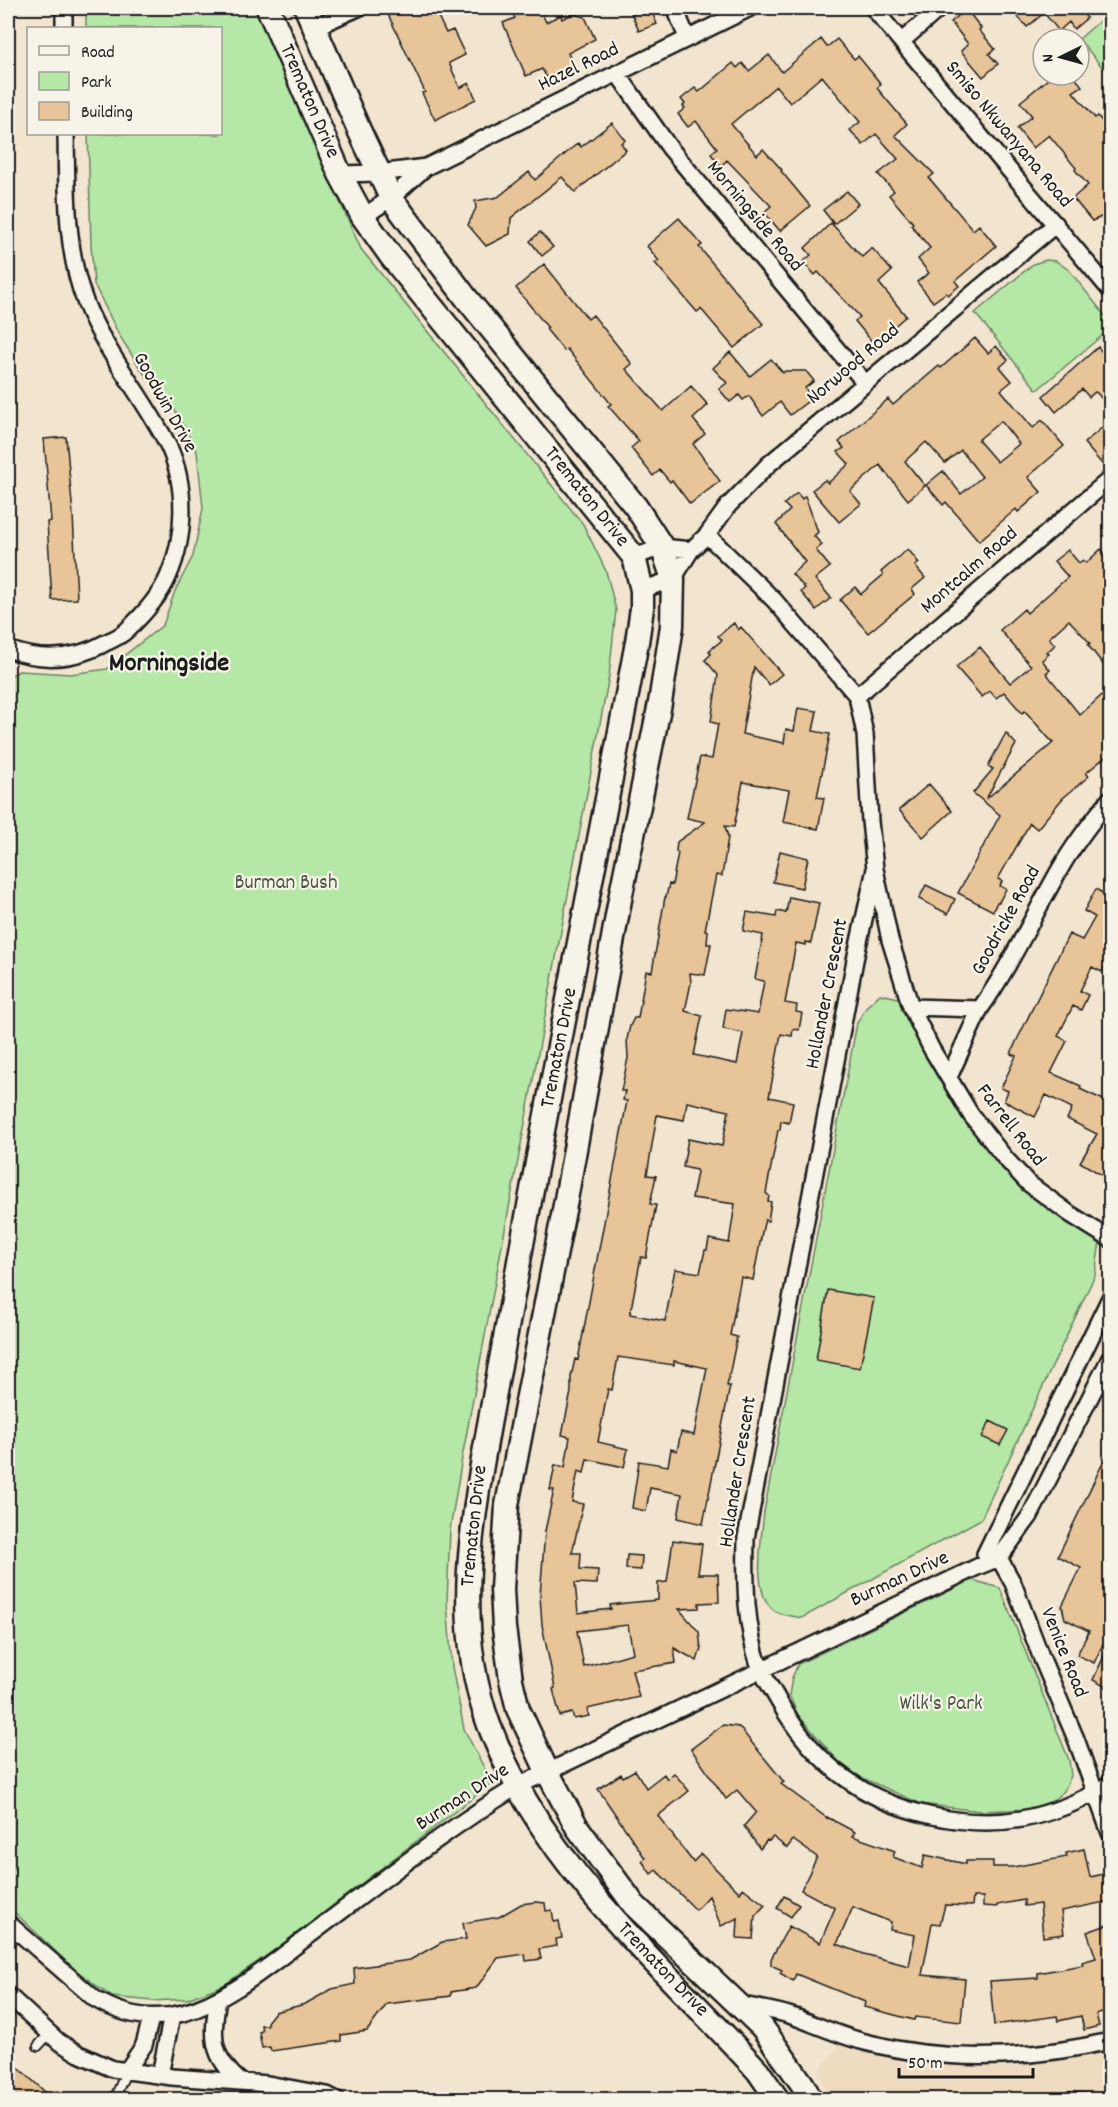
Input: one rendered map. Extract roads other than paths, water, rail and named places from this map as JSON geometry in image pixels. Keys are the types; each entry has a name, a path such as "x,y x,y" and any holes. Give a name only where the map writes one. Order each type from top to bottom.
{"street":[{"path":"64,8 64,27"},
{"name":"Trematon Drive","path":"268,8 340,174 363,217 390,255 634,557 642,590 638,642 475,1502 467,1577 468,1620 474,1666 485,1713 498,1748 561,1858 668,1978 758,2071 778,2100"},
{"path":"310,17 358,8"},
{"path":"675,8 687,38"},
{"name":"Hazel Road","path":"363,217 391,198 426,167 750,8"},
{"name":"Smiso Nkwanyana Road","path":"873,8 1110,290"},
{"path":"902,40 940,8"},
{"name":"Trematon Drive","path":"310,17 391,198 467,299 636,507 662,547 673,579 674,601 668,656 507,1505 502,1590 504,1628 511,1680 518,1709 546,1771 577,1827 634,1905 762,2027 811,2100"},
{"name":"Morningside Road","path":"617,73 669,147 865,383"},
{"name":"Goodwin Drive","path":"8,649 38,657 64,658 94,649 124,633 152,603 168,578 178,548 182,524 177,472 168,446 108,346 86,304 77,273 67,194 66,135"},
{"name":"Hazel Road","path":"340,174 379,173 426,167"},
{"name":"Norwood Road","path":"673,579 691,549 707,535 728,506 748,484 1056,224"},
{"path":"503,394 526,370"},
{"name":"Montcalm Road","path":"857,696 1110,478"},
{"name":"Hollander Crescent","path":"707,535 774,600 857,696 865,734 875,869 890,940 911,1007"},
{"path":"634,557 662,547 691,549"},
{"path":"642,590 673,579"},
{"path":"614,763 646,769"},
{"name":"Goodricke Road","path":"911,1007 980,1009 1005,971 1060,868 1083,832 1110,799"},
{"name":"Hollander Crescent","path":"875,869 855,960 746,1538 745,1590 750,1628 761,1669 789,1719 809,1746 845,1778 883,1799 936,1816 967,1822 994,1822 1022,1819 1045,1813 1095,1793 1110,1784"},
{"path":"577,959 608,966"},
{"name":"Farrell Road","path":"911,1007 971,1115 1005,1158 1028,1184 1110,1239"},
{"path":"949,1077 980,1009"},
{"path":"550,1100 583,1108"},
{"path":"516,1280 548,1287"},
{"path":"994,1553 1051,1418 1110,1298"},
{"path":"994,1553 1030,1516 1110,1358"},
{"path":"1051,1418 1074,1432"},
{"path":"475,1502 507,1505"},
{"name":"Burman Drive","path":"8,1923 95,2000 110,2008 151,2018 172,2016 200,2008 218,1999 267,1966 436,1840 518,1786 977,1567 994,1553"},
{"name":"Venice Road","path":"994,1553 1013,1583 1076,1739 1110,1833"},
{"path":"668,1978 689,1957"},
{"path":"8,1995 59,2042 96,2063 126,2072 241,2082 315,2093 337,2100"},
{"path":"218,1999 214,2027 215,2045 221,2061 241,2082"},
{"name":"Trematon Drive","path":"741,2005 792,2016 867,2043 906,2051 994,2057 1074,2050 1110,2042"},
{"path":"160,2075 172,2016"},
{"path":"126,2072 144,2045 151,2018"}],"lane":[{"path":"38,2046 50,2033"},
{"path":"114,2100 126,2072"},
{"path":"1067,2097 1100,2100"},
{"path":"1104,2100 1110,2098"}],"district":[{"name":"Morningside","path":"169,664"}],"park label":[{"name":"Burman Bush","path":"286,884"},
{"name":"Wilk's Park","path":"941,1705"}]}
